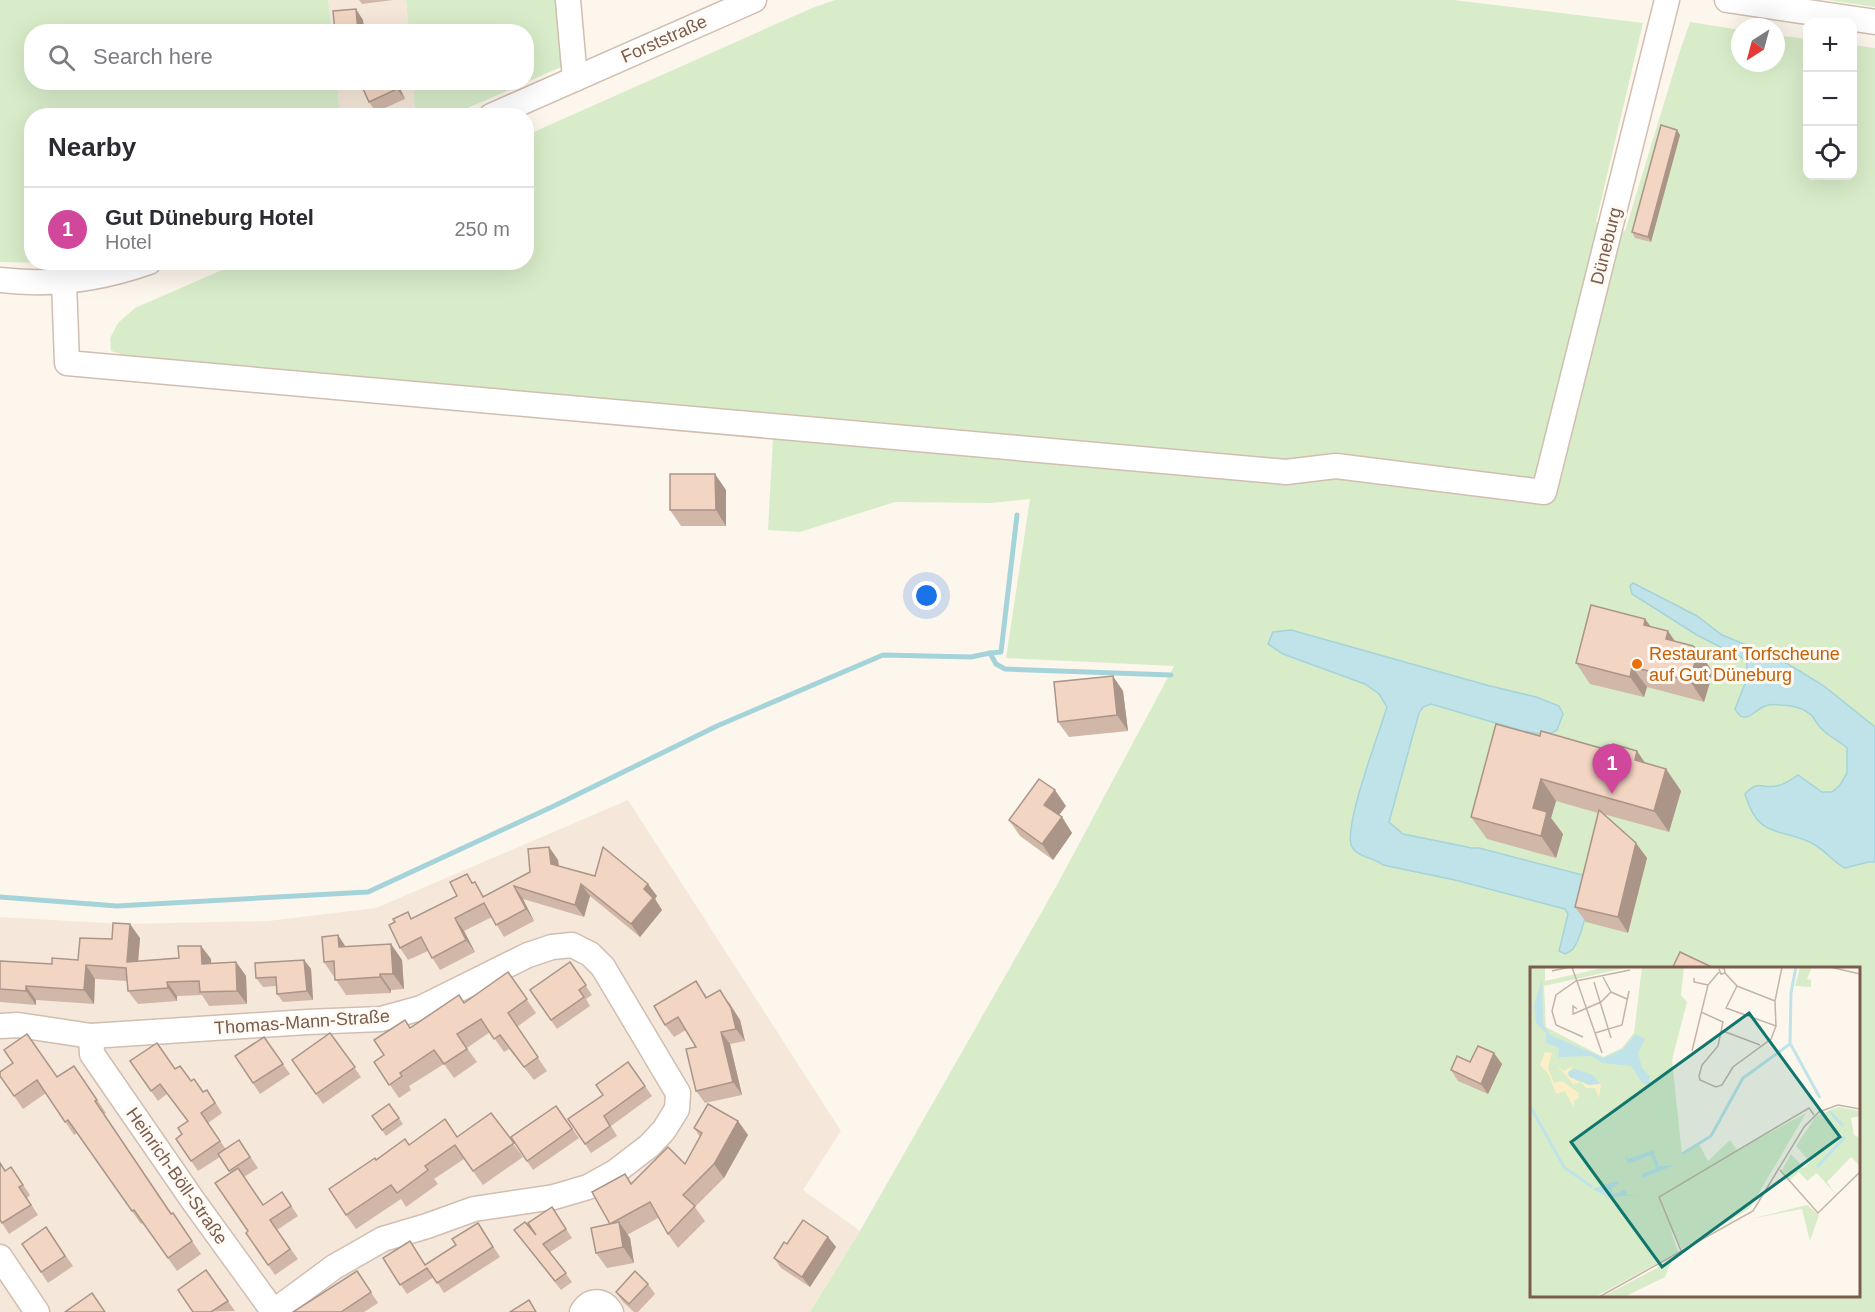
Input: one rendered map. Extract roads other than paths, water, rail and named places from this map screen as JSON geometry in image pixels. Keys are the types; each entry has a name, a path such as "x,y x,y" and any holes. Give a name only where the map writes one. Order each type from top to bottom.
{"street":[{"path":"568,0 575,79"},
{"name":"Forststraße","path":"509,108 754,0"},
{"name":"Düneburg","path":"64,281 67,363 1286,472 1336,466 1544,492 1667,0"},
{"path":"1727,0 1875,22"},
{"path":"0,280 20,283 64,281 89,278 119,270"},
{"name":"Thomas-Mann-Straße","path":"0,1026 18,1025 91,1036 381,1019 421,1008 528,955 552,947 572,945 590,954 603,967 678,1093 677,1109 672,1119 649,1146 615,1172 588,1187 554,1197 474,1209 383,1239 334,1267 273,1312"},
{"name":"Heinrich-Böll-Straße","path":"91,1036 92,1054 273,1312"},
{"path":"0,1257 37,1312"},
{"path":"582,1312 586,1306 595,1302 605,1304 611,1312"}],"water":[{"path":"1633,583 1697,616 1722,635 1774,656 1798,670 1824,686 1875,727 1875,862 1845,868 1815,845 1773,830 1757,820 1745,794 1750,789 1757,786 1779,785 1798,775 1822,792 1832,792 1840,785 1847,773 1847,748 1823,730 1806,711 1798,707 1770,705 1748,717 1738,714 1735,709 1748,676 1746,660 1697,635 1632,594 1630,586"},
{"path":"1291,630 1536,697 1559,706 1563,714 1557,730 1548,735 1523,731 1431,704 1423,707 1419,713 1389,822 1403,834 1479,848 1594,878 1583,925 1572,950 1565,954 1559,951 1568,914 1565,909 1455,880 1383,865 1354,850 1350,837 1352,821 1363,779 1387,707 1379,694 1365,684 1283,654 1268,644 1273,632"}],"waterway":[{"path":"990,653 1001,652 1017,515"},
{"path":"0,897 117,906 368,892 556,805 717,726 883,655 971,657 990,653 996,664 1005,669 1171,675"}],"place":[{"name":"Restaurant Torfscheune auf Gut Düneburg","path":"1637,664"},
{"name":"Gut Düneburg Hotel","path":"1612,794"}]}
